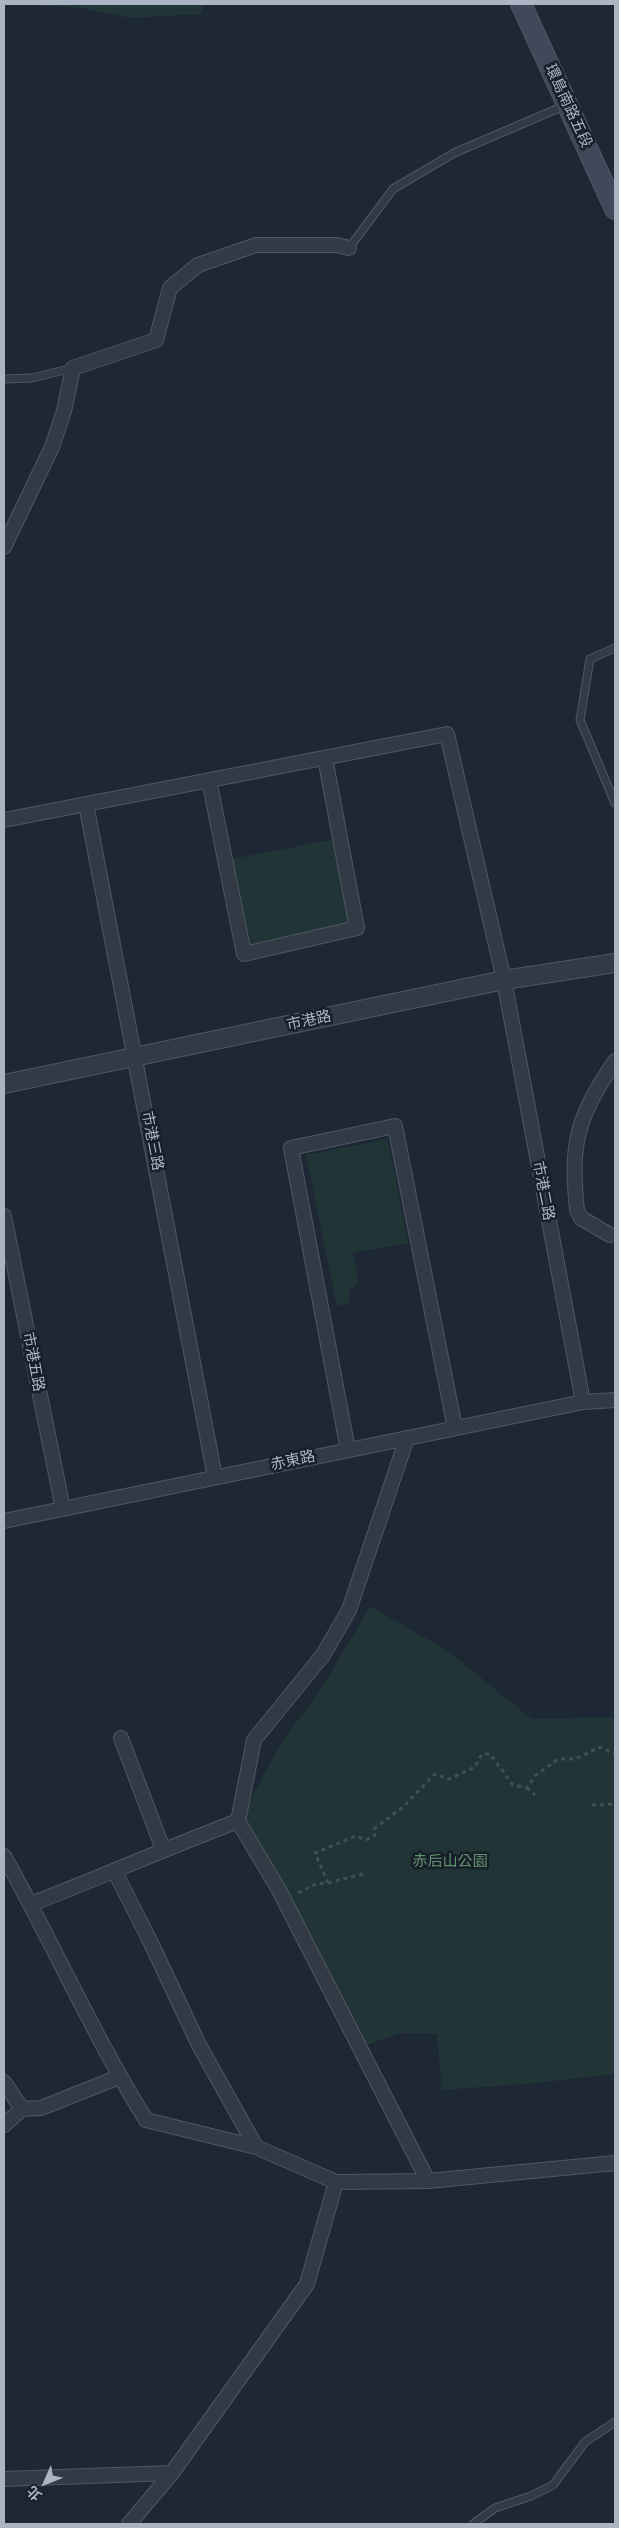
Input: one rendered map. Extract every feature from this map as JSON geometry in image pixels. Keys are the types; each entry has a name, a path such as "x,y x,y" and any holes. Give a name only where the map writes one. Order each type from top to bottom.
{"main road":[{"name":"環島南路五段","path":"521,4 615,209"}],"street":[{"path":"4,547 52,447 64,411 73,368 156,340 170,288 198,265 256,245 337,245 349,248"},
{"name":"市港二路","path":"325,758 447,734 504,980 583,1402"},
{"path":"4,820 210,780 325,758 357,928 244,954 210,780"},
{"name":"市港三路","path":"86,804 136,1056 215,1477"},
{"name":"市港路","path":"4,1084 504,980 615,963"},
{"path":"610,1235 580,1218 577,1210 573,1155 576,1136 585,1113 615,1061"},
{"path":"348,1450 291,1148 395,1126 455,1428"},
{"name":"市港五路","path":"4,1216 63,1509"},
{"name":"赤東路","path":"4,1521 583,1402 615,1400"},
{"path":"407,1438 349,1610 323,1655 254,1740 238,1821 283,1899 428,2181"},
{"path":"121,1738 163,1849"},
{"path":"31,1904 115,1872 163,1849 238,1821"},
{"path":"4,1856 31,1904 119,2077 146,2120 256,2148 336,2182 428,2181 615,2164"},
{"path":"115,1872 199,2045 256,2148"},
{"path":"4,2125 22,2109 41,2108 119,2077"},
{"path":"4,2082 22,2109"},
{"path":"129,2524 172,2473 307,2284 336,2182"},
{"path":"4,2479 172,2473"}],"lane":[{"path":"349,248 393,188 454,153 568,105"},
{"path":"4,379 32,378 73,368"},
{"path":"615,648 590,659 580,720 615,803"},
{"path":"472,2524 495,2508 531,2496 553,2485 585,2442 615,2422"}],"path":[{"path":"527,1788 535,1776 558,1760 575,1759 600,1747 615,1754"},
{"path":"328,1883 315,1853 356,1836 366,1840 375,1835 374,1828 403,1806 436,1774 450,1779 475,1767 482,1754 490,1754 513,1785 527,1788 535,1795"},
{"path":"592,1805 615,1804"},
{"path":"283,1899 316,1884 328,1883 368,1873"}],"green space":[{"path":"11,4 203,4 201,14 130,18 81,8"},
{"path":"335,839 351,925 249,945 232,859"},
{"path":"388,1139 408,1243 353,1253 358,1281 349,1291 349,1303 337,1306 306,1155"},
{"name":"赤后山公園","path":"370,1606 449,1652 532,1719 615,1717 615,2074 536,2083 442,2090 437,2034 400,2033 360,2048 239,1821 281,1743 324,1685"}]}
